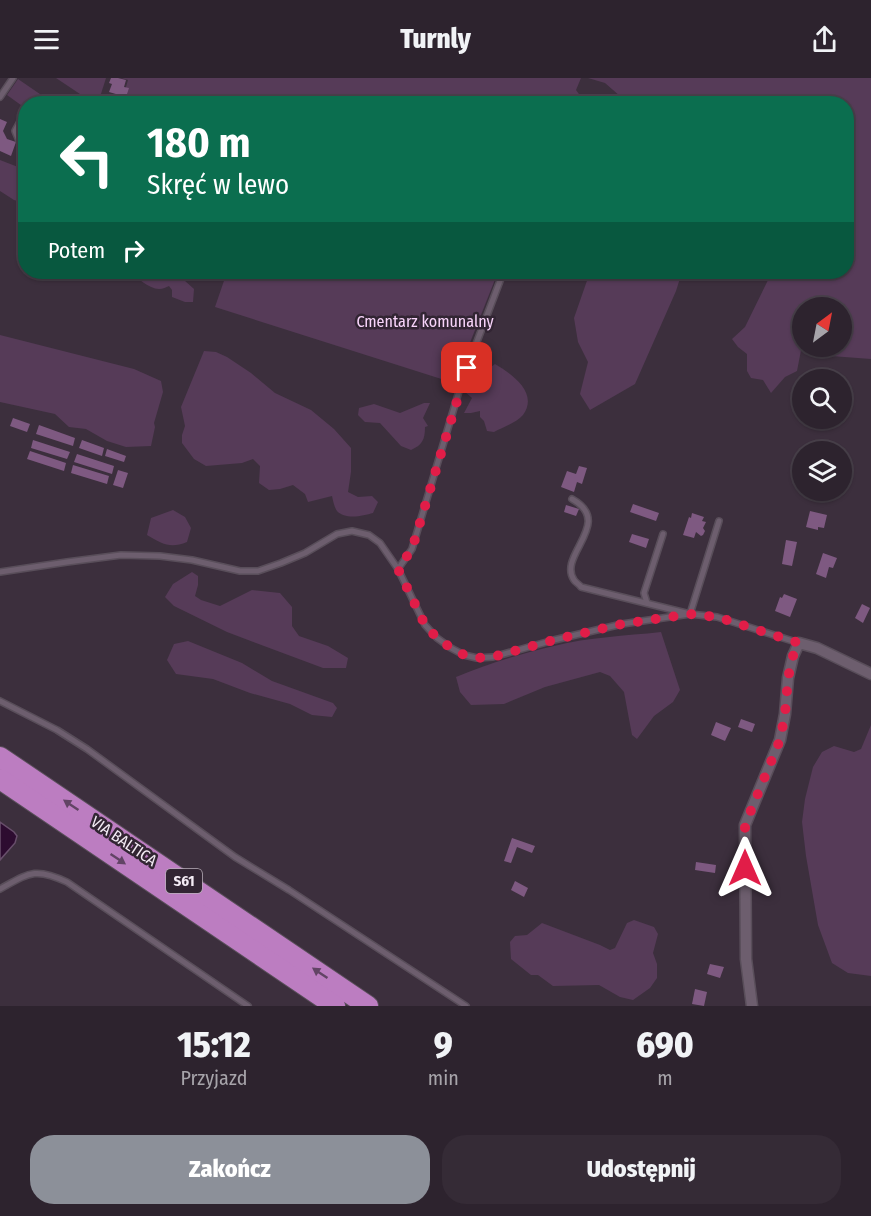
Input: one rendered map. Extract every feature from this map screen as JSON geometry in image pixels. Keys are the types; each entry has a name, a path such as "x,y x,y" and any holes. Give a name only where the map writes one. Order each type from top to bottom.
{"highway":[{"name":"VIA BALTICA","path":"0,757 368,1006"},
{"name":"VIA BALTICA","path":"0,779 335,1006"}],"street":[{"path":"752,1006 746,959 745,825 767,760 780,740 793,656 799,643 817,648 871,674"}],"lane":[{"path":"0,97 13,78"},
{"path":"398,569 412,549 462,381 501,279"},
{"path":"572,499 586,510 588,523 587,533 571,564 574,580 581,587 690,614 717,617 799,643"},
{"path":"690,614 719,522"},
{"path":"0,573 121,555 160,556 192,560 240,571 258,571 305,553 337,534 352,531 369,535 380,543 398,569 425,625 437,638 464,655 477,658 493,657 622,624 690,614"},
{"path":"648,603 644,593 663,534"},
{"path":"0,701 57,730 87,749 235,857 466,1006"},
{"path":"0,889 25,875 38,872 67,882 248,1006"}],"green space":[{"path":"56,78 106,78 100,96 80,94"},
{"path":"121,78 581,78 576,90 580,96 123,96 128,80"},
{"path":"588,78 871,78 871,359 844,357 852,357 852,297 792,297 792,357 800,357 797,369 792,369 792,374 785,377 771,393 763,380 751,378 747,371 747,354 732,339 745,327 769,279 854,279 854,96 620,96 605,83"},
{"path":"18,79 43,96 18,96 18,103 7,95"},
{"path":"0,160 18,167 18,201 0,191"},
{"path":"139,279 183,279 194,289 193,302 185,302 172,297 172,290 169,286 162,289 147,285"},
{"name":"Cmentarz komunalny","path":"225,279 495,279 454,383 215,307"},
{"path":"588,279 680,279 635,384 590,410 580,394 588,362 578,342 574,318"},
{"path":"0,335 134,369 161,381 163,392 154,423 151,446 126,447 107,441 86,429 69,427 55,414 0,402"},
{"path":"204,351 216,352 227,357 275,393 311,410 334,429 351,448 348,492 358,497 372,496 378,502 373,513 345,516 337,511 332,496 308,502 305,494 293,485 269,490 259,483 260,466 253,459 242,463 206,466 194,459 182,443 185,426 181,407"},
{"path":"495,364 516,379 526,392 528,399 527,407 520,418 494,432 487,431 480,417 480,411 464,413 472,398 463,390 464,385 469,382 478,383 484,372"},
{"path":"424,403 430,403 423,418 428,426 425,427 422,442 411,450 401,446 380,423 365,422 358,415 359,408 374,404 400,413"},
{"path":"173,510 185,517 191,528 187,542 176,545 167,544 147,535 151,518"},
{"path":"192,572 198,576 195,596 220,606 252,590 280,593 292,607 292,626 299,636 328,646 348,658 346,668 323,668 227,632 174,606 165,597 173,584"},
{"path":"661,632 680,690 673,702 654,716 637,739 632,735 624,692 610,676 600,672 545,687 504,704 471,705 460,692 456,677 529,652 567,643"},
{"path":"188,641 242,663 272,681 333,703 337,708 332,717 312,715 290,704 250,693 213,679 176,674 167,660 174,644"},
{"path":"871,725 871,976 848,973 832,963 818,925 802,822 813,767 822,752 834,746 854,752 861,749"},
{"path":"634,920 654,927 658,934 653,953 657,964 657,978 650,988 633,1000 620,997 599,985 553,986 538,975 531,975 511,959 510,942 515,936 527,935 542,923 610,950 615,948 627,923"}],"shaded area":[{"path":"0,822 17,836 15,843 0,860"}],"building":[{"path":"111,78 126,80 124,87 129,88 126,96 109,92 112,84 109,83"},
{"path":"0,119 7,122 3,131 7,139 16,142 11,156 0,151"},
{"path":"13,418 30,424 27,432 10,426"},
{"path":"39,425 75,438 73,446 36,434"},
{"path":"33,440 70,452 67,459 31,448"},
{"path":"82,440 104,448 102,456 79,448"},
{"path":"107,449 126,456 124,462 105,456"},
{"path":"30,451 66,463 64,471 27,459"},
{"path":"77,454 114,466 112,474 74,462"},
{"path":"73,465 109,476 107,484 71,473"},
{"path":"579,466 587,468 582,484 577,482 574,492 561,487 567,471 576,474"},
{"path":"118,470 128,473 123,488 113,485"},
{"path":"633,504 659,513 656,521 630,512"},
{"path":"566,505 579,509 576,516 564,512"},
{"path":"810,511 827,515 824,528 818,527 818,530 806,527"},
{"path":"692,513 704,517 702,521 706,522 703,535 696,532 694,538 683,535"},
{"path":"632,534 649,539 646,548 629,542"},
{"path":"786,540 797,542 792,566 782,564"},
{"path":"823,553 837,558 833,568 829,567 826,578 816,574"},
{"path":"784,594 797,599 790,617 775,611 780,597 782,598"},
{"path":"862,604 870,608 863,623 855,618"},
{"path":"741,719 755,724 752,732 738,727"},
{"path":"716,722 731,728 725,741 711,735"},
{"path":"512,838 535,846 532,853 517,847 511,863 504,861"},
{"path":"696,862 716,865 715,873 695,870"},
{"path":"515,881 528,888 524,897 511,890"},
{"path":"710,964 724,967 720,978 707,974"},
{"path":"695,989 707,992 704,1006 692,1004"}],"route":[{"path":"467,368 412,549 398,569 425,625 451,648 464,655 477,658 493,657 622,624 690,614 717,617 799,643 793,656 788,678 780,740 745,825 745,868"}]}
